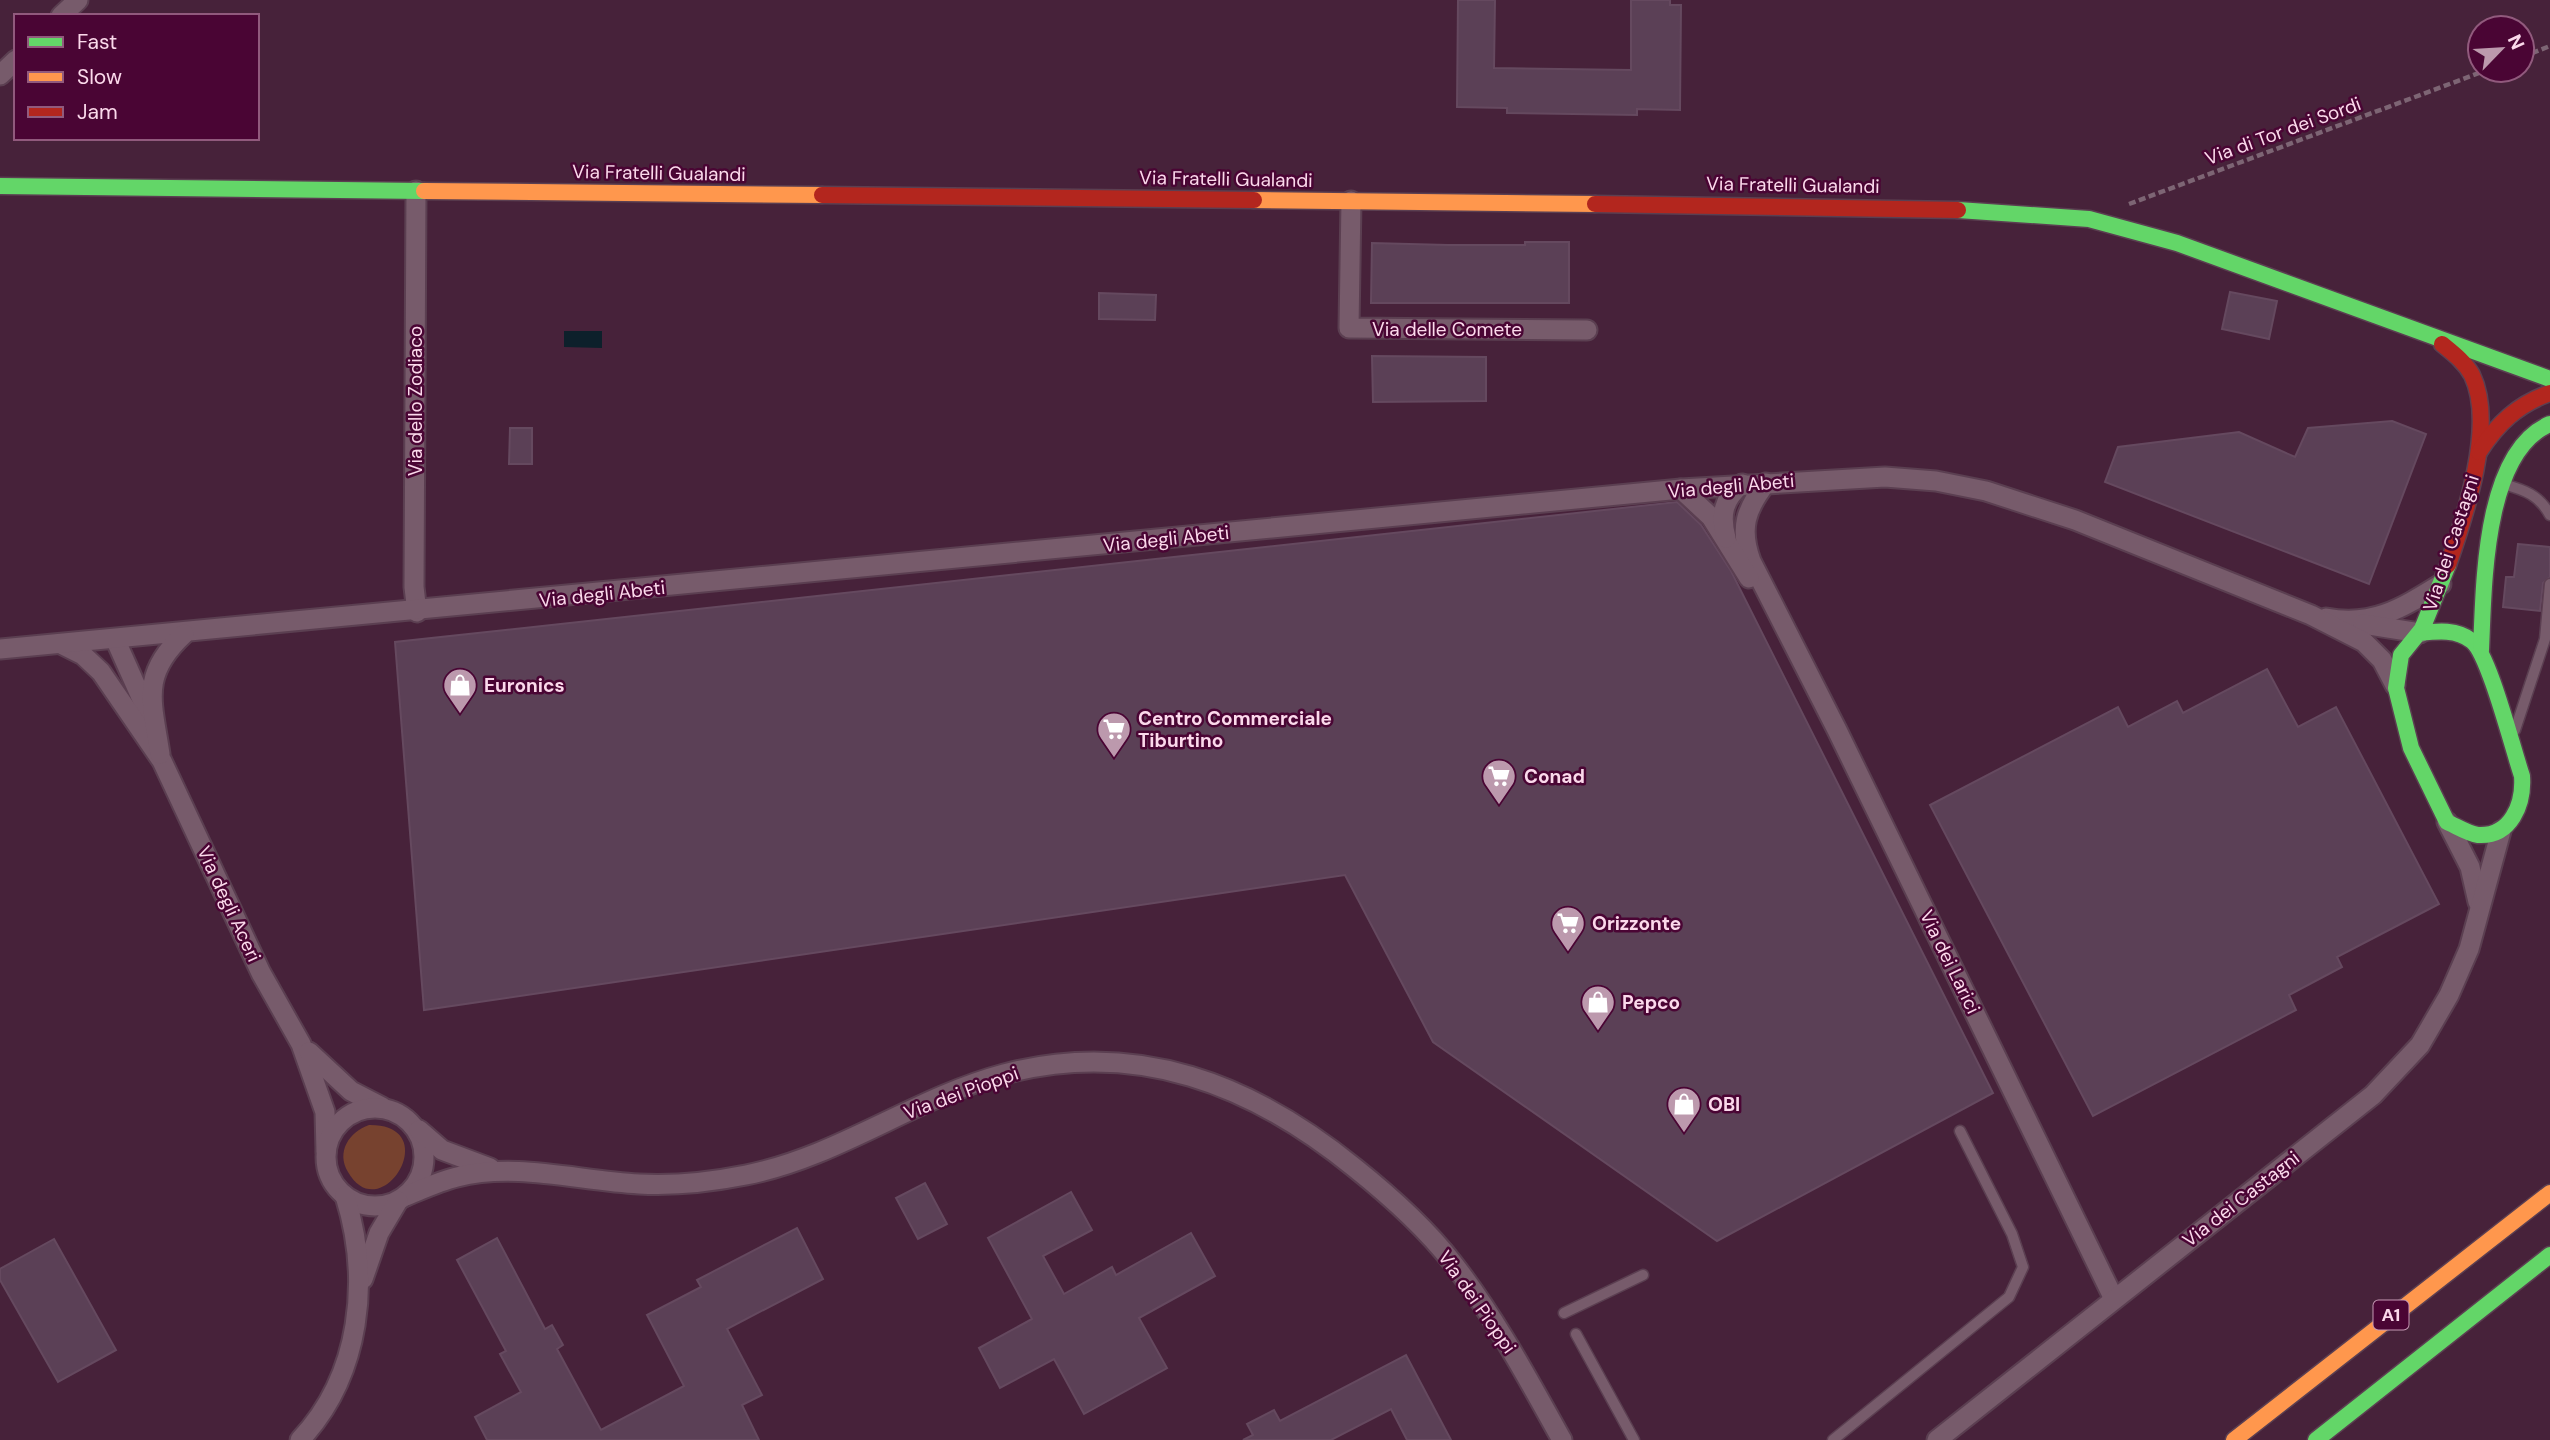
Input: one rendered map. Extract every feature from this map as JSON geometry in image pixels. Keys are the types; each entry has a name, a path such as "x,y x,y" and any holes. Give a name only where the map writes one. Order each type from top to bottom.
{"main road":[{"name":"Via Fratelli Gualandi","path":"0,186 1906,207 2089,219 2177,243 2550,379"},
{"name":"Via dei Castagni","path":"2431,335 2463,363 2474,381 2479,404 2479,452 2441,584 2420,633 2403,647 2397,667 2400,714 2419,769 2447,822"},
{"name":"Via dei Castagni","path":"2479,452 2495,429 2514,409 2550,393"},
{"name":"Via dei Castagni","path":"2481,650 2490,541 2503,484 2522,442 2550,424"},
{"name":"Via dei Castagni","path":"2420,633 2444,630 2473,638 2481,650 2522,776 2523,793 2515,816 2501,831"},
{"path":"2447,822 2477,835 2501,831"},
{"name":"A1","path":"2234,1440 2550,1193"},
{"name":"A1","path":"2316,1440 2550,1255"}],"street":[{"path":"63,14 78,0"},
{"path":"0,75 14,62"},
{"name":"Via dello Zodiaco","path":"415,191 414,587 417,612"},
{"name":"Via delle Comete","path":"1351,201 1349,328 1587,330"},
{"name":"Via degli Abeti","path":"0,649 117,641 1681,489 1885,477 1936,481 1986,491 2075,520 2311,615 2364,642 2382,660 2398,691"},
{"name":"Via dei Larici","path":"1766,483 1752,502 1743,531 1751,561 1837,730 2115,1299"},
{"name":"Via dei Larici","path":"1727,543 1723,519 1725,503 1742,484"},
{"name":"Via dei Larici","path":"1681,489 1711,517 1784,627"},
{"name":"Via degli Abeti","path":"2346,622 2397,612 2441,584"},
{"name":"Via degli Abeti","path":"2311,615 2420,633"},
{"name":"Via degli Aceri","path":"162,761 151,680 162,657 184,634"},
{"path":"117,641 156,727"},
{"name":"Via degli Aceri","path":"62,645 83,655 101,672 162,761 261,972 301,1044 325,1112 326,1151"},
{"name":"Via dei Castagni","path":"2447,822 2470,867 2479,907"},
{"name":"Via dei Castagni","path":"1937,1440 2373,1095 2397,1071 2420,1045 2449,995 2469,949 2501,831"},
{"name":"Via degli Aceri","path":"301,1044 351,1091 397,1114 442,1150 501,1171"},
{"name":"Via dei Pioppi","path":"501,1171 642,1184 708,1181 776,1169 808,1158 915,1107 976,1083 1026,1069 1103,1061 1171,1070 1264,1104 1312,1133 1405,1210 1470,1286 1521,1365 1562,1440"},
{"path":"300,1440 321,1417 339,1383 351,1344 359,1290 379,1233 402,1198 423,1171 425,1157 419,1136 397,1114 371,1108 355,1112 341,1121 331,1135 326,1151 327,1168 334,1184 345,1196 371,1207 402,1198 457,1177 501,1171"},
{"path":"345,1196 356,1240 359,1290"}],"lane":[{"path":"2503,484 2530,492 2544,504 2550,515"},
{"path":"2510,740 2545,639 2550,584"},
{"path":"1833,1440 2009,1297 2022,1267 2012,1234 1960,1131"},
{"path":"1564,1313 1643,1275"},
{"path":"1577,1334 1634,1440"}],"path":[{"name":"Via di Tor dei Sordi","path":"2126,205 2466,78"}],"shaded area":[{"path":"369,1125 392,1129 403,1140 405,1155 400,1170 389,1182 376,1189 362,1187 348,1172 343,1157 350,1138"}],"water":[{"path":"564,331 602,331 602,348 564,347"}],"building":[{"path":"1458,0 1495,0 1494,68 1631,70 1631,0 1670,0 1670,5 1681,5 1680,110 1637,109 1637,115 1507,113 1507,108 1457,107"},
{"path":"1525,242 1569,242 1569,303 1371,303 1372,243 1525,245"},
{"path":"2230,292 2277,301 2269,339 2222,329"},
{"path":"1099,293 1156,295 1155,320 1099,319"},
{"path":"1372,356 1486,357 1486,401 1373,402"},
{"path":"2392,421 2426,434 2369,584 2105,482 2118,447 2239,432 2295,457 2308,428"},
{"path":"510,428 532,428 532,464 509,464"},
{"name":"Centro Commerciale Tiburtino","path":"1677,502 1701,525 1731,571 1993,1093 1717,1241 1433,1042 1345,875 424,1010 395,642"},
{"path":"2518,544 2550,547 2550,577 2543,583 2540,611 2503,607 2506,577 2514,577"},
{"path":"2267,669 2298,727 2336,707 2439,904 2337,957 2342,967 2289,995 2296,1010 2093,1116 1930,805 2118,707 2128,727 2177,701 2183,713"},
{"path":"925,1183 947,1224 918,1239 896,1198"},
{"path":"1071,1192 1092,1230 1043,1256 1064,1294 1112,1267 1116,1275 1191,1233 1215,1276 1139,1318 1167,1368 1084,1414 1054,1359 1000,1388 979,1348 1032,1319 988,1238"},
{"path":"797,1228 823,1279 727,1329 762,1395 742,1405 759,1440 487,1440 475,1417 521,1392 500,1354 506,1351 457,1260 497,1238 545,1329 552,1325 563,1345 557,1349 601,1430 684,1386 647,1315 701,1287 697,1280"},
{"path":"54,1239 116,1350 58,1382 0,1280 0,1269"},
{"path":"1406,1355 1451,1440 1407,1440 1391,1409 1331,1440 1243,1440 1253,1435 1247,1424 1274,1410 1280,1421"}],"traffic: fast":[{"path":"0,186 424,191"},
{"path":"1958,210 2089,219 2177,243 2550,379"},
{"path":"2481,650 2486,558 2500,491 2511,462 2528,439 2550,424"},
{"path":"2420,633 2440,631 2466,637 2479,649 2486,664 2522,776 2518,807 2507,825 2499,831 2478,835 2447,822 2411,748 2396,688 2401,655 2422,629 2448,565"},
{"path":"2316,1440 2550,1255"}],"traffic: slow":[{"path":"424,191 822,195"},
{"path":"1254,200 1595,204"},
{"path":"2234,1440 2550,1193"}],"traffic: jam":[{"path":"822,195 1254,200"},
{"path":"1595,204 1958,210"},
{"path":"2442,344 2472,375 2479,396 2481,419 2469,497 2448,565"},
{"path":"2479,452 2509,416 2550,393"}],"place":[{"name":"Euronics","path":"460,715"},
{"name":"Centro Commerciale Tiburtino","path":"1114,759"},
{"name":"Conad","path":"1499,806"},
{"name":"Orizzonte","path":"1568,953"},
{"name":"Pepco","path":"1598,1032"},
{"name":"OBI","path":"1684,1134"}]}
